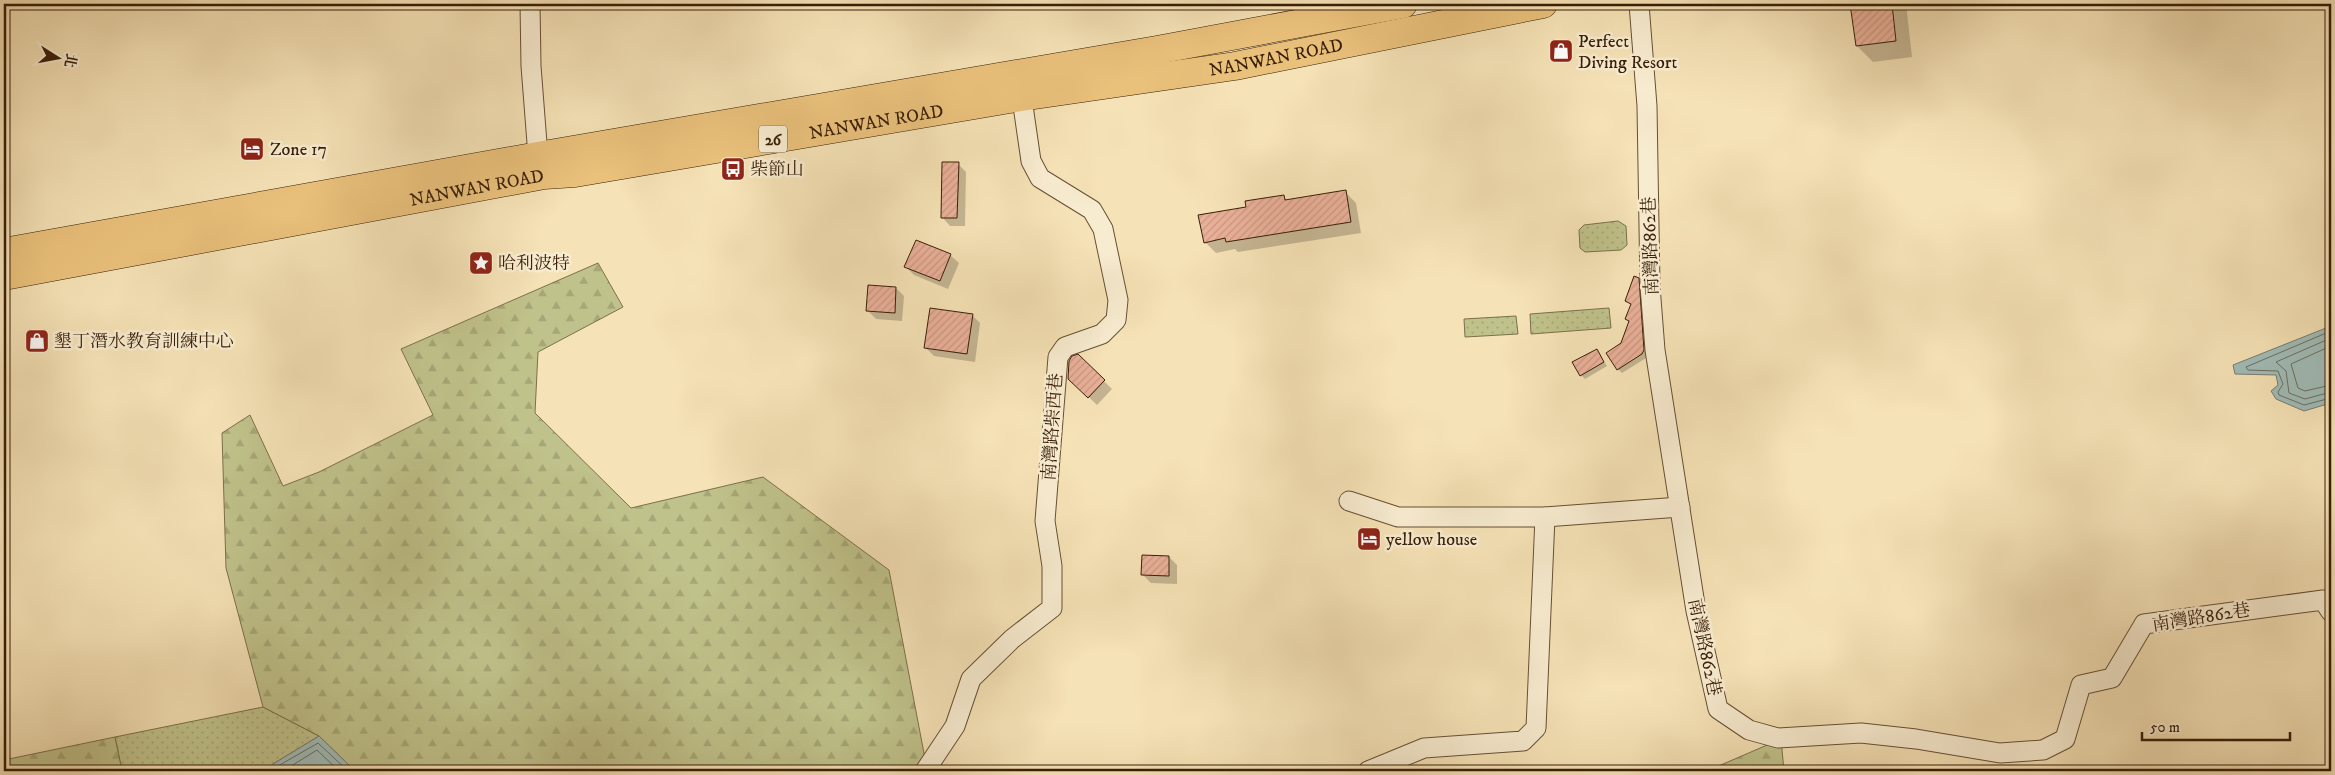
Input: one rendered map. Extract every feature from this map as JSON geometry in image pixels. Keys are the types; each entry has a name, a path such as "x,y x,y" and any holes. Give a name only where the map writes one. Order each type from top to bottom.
{"main road":[{"name":"NANWAN ROAD","path":"4,252 541,166 576,173 1020,86 1403,4"},
{"name":"NANWAN ROAD","path":"1020,86 1235,66 1542,4"},
{"name":"NANWAN ROAD","path":"4,276 541,166"}],"street":[{"path":"530,4 531,66 541,166"},
{"name":"南灣路862巷","path":"1639,4 1647,106 1650,286 1655,350 1696,611 1718,708 1748,730 1778,738 1861,733 1916,739 2000,753 2042,750 2065,739 2081,685 2112,678 2144,624 2323,600 2331,612"},
{"name":"南灣路柴西巷","path":"925,771 955,726 971,679 1012,639 1052,608 1052,566 1045,521 1058,357 1065,347 1102,334 1116,320 1118,300 1103,229 1092,210 1040,178 1031,161 1020,86"},
{"path":"1349,501 1398,517 1544,517 1680,507"},
{"path":"1368,771 1424,748 1523,741 1536,728 1544,517"}],"green space":[{"path":"1618,221 1626,226 1627,245 1621,250 1585,252 1580,248 1579,230 1584,225"},
{"path":"598,263 623,307 538,352 535,413 631,508 763,477 889,570 927,769 1040,766 1039,771 355,771 319,736 263,707 226,568 222,433 250,415 283,486 319,472 433,415 401,349"},
{"path":"1609,308 1611,328 1531,334 1530,314"},
{"path":"1516,316 1518,334 1465,337 1464,319"},
{"path":"263,707 319,736 273,764 272,771 122,771 115,737"},
{"path":"115,737 122,771 4,771 4,760"},
{"path":"1781,739 1784,771 1707,771"}],"water":[{"path":"2331,326 2331,403 2304,411 2276,399 2271,391 2278,385 2276,375 2235,374 2233,365"},
{"path":"319,736 355,771 272,771 273,764"}],"building":[{"path":"1850,4 1892,4 1896,41 1856,46"},
{"path":"942,162 959,162 957,218 941,218"},
{"path":"1346,190 1351,222 1226,242 1225,238 1204,243 1198,215 1246,207 1245,201 1284,195 1285,200"},
{"path":"916,240 951,254 940,281 904,267"},
{"path":"1634,276 1639,278 1644,350 1642,354 1617,370 1606,353 1621,343 1629,321 1625,319 1631,304 1625,301"},
{"path":"868,285 896,287 895,313 866,311"},
{"path":"930,308 973,314 967,354 924,348"},
{"path":"1597,349 1604,362 1580,376 1572,362"},
{"path":"1078,354 1105,380 1088,398 1068,379 1069,361 1072,356"},
{"path":"1142,555 1169,556 1169,576 1141,575"}],"place":[{"name":"Perfect Diving Resort","path":"1561,51"},
{"name":"Zone 17","path":"252,149"},
{"name":"柴節山","path":"733,169"},
{"name":"哈利波特","path":"481,263"},
{"name":"墾丁潛水教育訓練中心","path":"37,341"},
{"name":"yellow house","path":"1369,539"}]}
